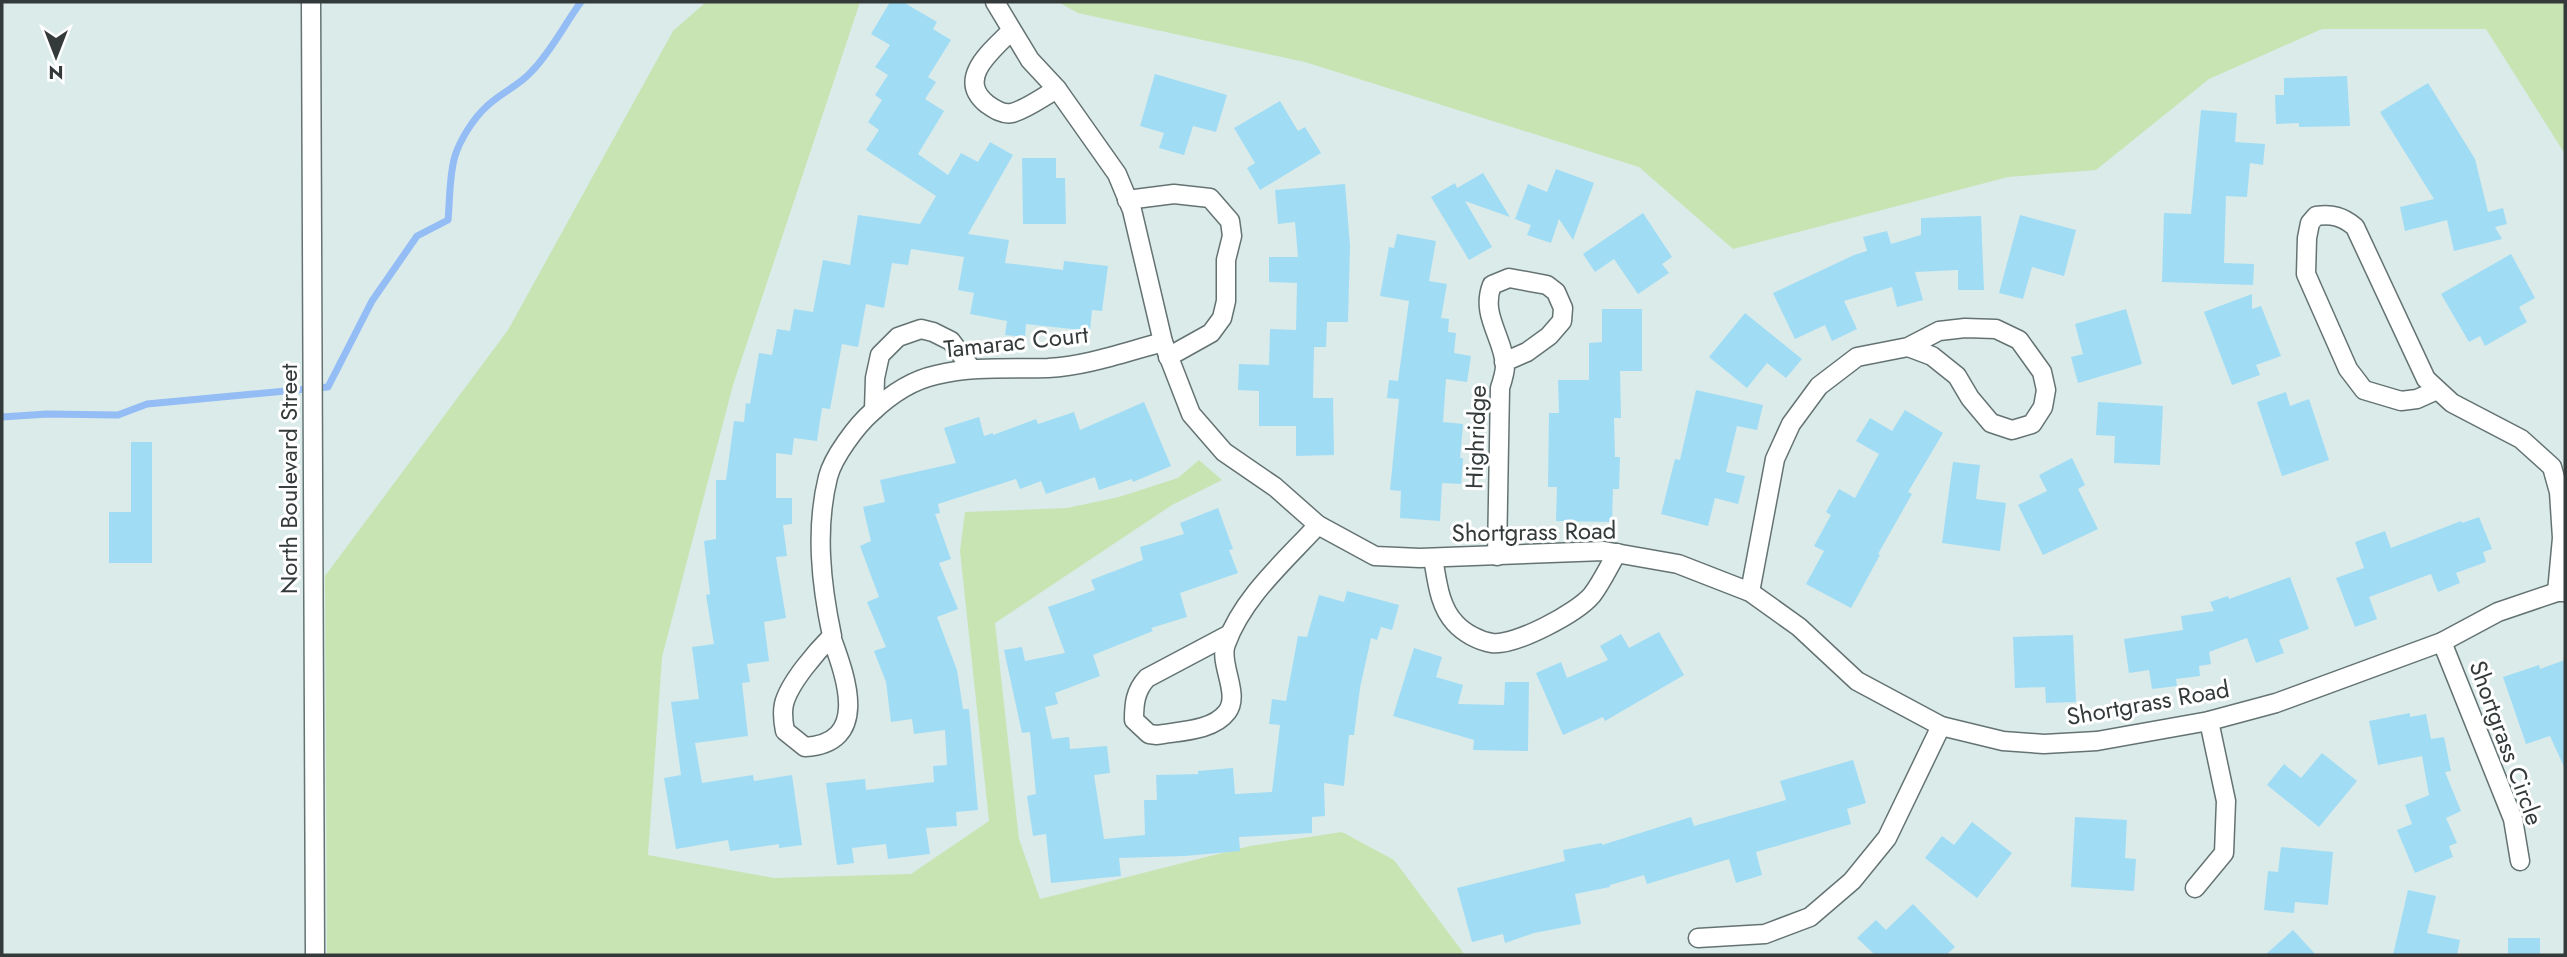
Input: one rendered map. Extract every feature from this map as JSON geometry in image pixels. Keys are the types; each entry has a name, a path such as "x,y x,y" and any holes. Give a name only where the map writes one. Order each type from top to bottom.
{"street":[{"name":"North Boulevard Street","path":"311,2 315,955"},
{"name":"Shortgrass Road","path":"995,2 1030,60 1057,89 1117,174 1128,200 1165,350 1191,414 1224,452 1275,487 1318,525 1375,556 1433,558 1604,551 1678,564 1750,592 1799,627 1857,681 1941,726 2003,741 2044,744 2097,741 2209,721 2276,703 2442,642 2498,612 2561,592"},
{"path":"1011,32 982,60 977,70 975,80 983,101 1000,112 1012,113 1057,89"},
{"name":"Tamarac Court","path":"832,636 820,648 784,701 782,716 785,731 805,747 824,746 837,736 850,709 823,594 820,530 828,475 856,426 890,396 933,375 971,368 1050,368 1165,350 1211,333 1222,318 1226,301 1226,260 1232,236 1230,221 1210,198 1174,194 1128,200"},
{"path":"2437,390 2417,399 2401,401 2364,390 2348,369 2306,274 2307,238 2310,223 2316,216 2344,217 2355,227 2426,379 2452,403 2521,439 2559,465 2561,592"},
{"name":"Highridge","path":"1497,556 1500,388 1504,362 1489,307 1489,294 1492,285 1509,278 1547,285 1556,292 1563,308 1562,321 1549,336 1527,352 1504,362"},
{"path":"874,410 875,378 880,355 898,337 921,329 933,332 951,341 971,368"},
{"path":"1750,592 1775,459 1791,424 1819,386 1857,358 1908,347 1939,331 1996,329 2019,340 2042,372 2046,390 2043,407 2032,424 2012,430 1991,424 1956,376 1931,356 1908,347"},
{"path":"1230,634 1147,678 1139,686 1134,703 1134,720 1149,734 1157,735 1218,722 1230,709 1231,697 1224,647 1242,609 1318,525"},
{"path":"1433,558 1441,601 1455,623 1474,637 1494,643 1511,642 1578,607 1592,594 1617,553"},
{"name":"Shortgrass Circle","path":"2442,642 2513,819 2520,861"},
{"path":"2194,888 2224,853 2226,801 2209,721"},
{"path":"1698,938 1765,934 1811,917 1852,881 1887,838 1941,726"}],"green space":[{"path":"706,2 860,2 733,385 662,657 648,855 774,878 911,874 989,821 960,551 965,512 1067,508 1119,497 1178,478 1199,460 1222,480 1172,505 995,623 1019,839 1040,899 1250,846 1342,832 1394,860 1465,955 327,955 325,576 508,330 673,31"},
{"path":"1058,2 2565,2 2565,154 2486,29 2322,29 2209,79 2096,170 2008,177 1733,249 1639,167 1305,62 1078,13"}],"building":[{"path":"890,2 903,2 937,22 933,29 951,40 928,77 936,82 925,99 944,111 918,154 948,175 961,153 978,162 990,142 1013,155 968,234 1009,240 1005,263 1063,270 1064,261 1108,266 1102,311 1092,310 1090,331 1026,324 1025,337 1005,335 1007,321 970,314 974,293 958,290 964,257 911,249 908,265 892,263 884,308 866,304 858,347 842,344 830,409 822,408 817,441 794,438 792,455 776,453 776,498 792,498 792,524 783,525 787,556 776,557 786,618 764,622 769,661 747,664 750,682 742,683 748,736 695,743 702,783 753,775 754,781 792,775 802,845 779,848 779,844 730,851 728,840 676,849 664,778 681,775 671,702 699,699 692,647 714,644 706,595 710,594 704,541 716,539 716,480 726,480 734,421 744,422 759,353 772,355 777,329 790,331 794,309 813,312 823,260 850,265 858,215 920,224 936,196 866,150 879,130 868,122 882,100 875,95 888,75 875,67 890,45 871,34"},
{"path":"1155,74 1227,95 1216,132 1193,126 1184,155 1159,148 1164,133 1140,126"},
{"path":"2347,76 2350,126 2299,127 2299,123 2276,124 2275,95 2284,95 2284,78"},
{"path":"2428,83 2475,159 2488,212 2503,208 2507,224 2495,227 2502,239 2454,251 2447,220 2405,231 2400,207 2434,199 2380,112"},
{"path":"1280,101 1298,131 1305,127 1321,153 1260,190 1247,168 1255,163 1234,128"},
{"path":"2201,110 2237,113 2235,142 2265,144 2263,165 2250,163 2247,197 2226,196 2224,263 2254,264 2253,285 2162,282 2164,213 2191,214"},
{"path":"1022,158 1056,158 1056,178 1065,178 1066,224 1023,224"},
{"path":"1556,169 1594,183 1573,240 1559,219 1551,243 1527,235 1531,225 1515,219 1528,184 1547,192"},
{"path":"1483,173 1510,217 1465,201 1492,247 1469,260 1431,197 1455,183 1457,188"},
{"path":"1345,184 1350,246 1348,322 1327,322 1326,347 1314,347 1313,398 1333,398 1334,455 1296,456 1296,426 1259,426 1259,391 1238,390 1239,364 1269,365 1270,329 1296,330 1297,283 1269,282 1269,257 1298,257 1295,222 1278,224 1275,190"},
{"path":"1643,213 1672,257 1662,264 1669,273 1638,294 1614,259 1595,272 1583,254"},
{"path":"2020,215 2076,230 2064,276 2032,267 2023,299 1999,293"},
{"path":"1981,216 1984,290 1958,290 1958,270 1915,272 1923,300 1897,307 1892,287 1844,301 1857,329 1832,341 1825,325 1795,339 1773,293 1867,251 1863,237 1887,231 1891,244 1921,235 1921,218"},
{"path":"1397,234 1436,241 1429,281 1447,284 1441,318 1449,319 1448,332 1456,333 1454,353 1471,356 1467,382 1446,379 1443,422 1463,424 1460,458 1463,458 1461,484 1442,483 1440,521 1400,518 1401,491 1390,490 1399,399 1387,398 1389,380 1398,381 1409,301 1380,296 1389,247 1394,248"},
{"path":"2511,254 2535,298 2519,307 2527,322 2485,346 2480,336 2469,342 2441,294"},
{"path":"2252,294 2252,309 2261,306 2281,356 2256,365 2260,375 2232,385 2204,312"},
{"path":"1602,309 1642,309 1642,371 1620,371 1621,418 1614,418 1615,457 1620,457 1619,489 1613,489 1612,522 1556,521 1557,487 1548,487 1549,413 1559,413 1558,380 1589,380 1589,343 1602,342"},
{"path":"2126,309 2142,364 2078,383 2071,357 2083,354 2075,324"},
{"path":"1745,313 1802,359 1786,378 1767,363 1747,388 1709,357"},
{"path":"1696,390 1763,405 1757,430 1737,426 1726,472 1745,476 1738,504 1715,498 1708,526 1661,514 1675,459 1680,460"},
{"path":"2286,392 2290,406 2309,399 2329,460 2282,476 2257,402"},
{"path":"1144,402 1171,466 1133,482 1132,479 1099,490 1095,477 1046,494 1041,481 1020,489 1016,479 938,504 940,513 935,514 951,559 939,563 958,609 937,617 957,670 963,709 969,709 978,810 956,812 957,826 926,828 930,854 888,859 886,844 852,848 854,863 837,865 826,783 865,779 866,790 934,782 933,766 947,765 945,730 914,734 912,719 891,722 886,682 874,651 886,647 867,602 879,597 860,546 871,541 863,507 885,502 880,480 956,463 944,428 979,417 984,436 1036,419 1038,424 1074,412 1080,430"},
{"path":"2098,402 2163,406 2160,465 2114,463 2115,436 2096,435"},
{"path":"1905,410 1943,433 1908,492 1912,494 1851,608 1806,584 1824,551 1814,546 1831,515 1826,512 1839,489 1855,498 1879,454 1856,441 1870,418 1892,431"},
{"path":"131,442 152,442 152,563 109,563 109,512 131,512"},
{"path":"2072,458 2085,485 2078,489 2098,529 2043,555 2018,505 2047,491 2039,475"},
{"path":"1953,462 1980,465 1976,499 2006,503 2000,551 1942,543"},
{"path":"1218,508 1233,549 1229,550 1238,573 1180,593 1187,617 1151,628 1153,631 1093,655 1100,676 1055,693 1058,704 1045,707 1052,739 1069,737 1070,749 1107,746 1110,773 1094,775 1104,839 1145,835 1144,800 1157,800 1156,775 1198,774 1198,771 1233,768 1235,794 1272,792 1280,725 1269,724 1272,699 1286,701 1298,636 1307,637 1319,595 1344,602 1347,591 1399,605 1392,630 1381,627 1377,640 1371,638 1360,688 1354,735 1349,735 1344,786 1324,783 1325,816 1312,817 1312,833 1239,837 1240,851 1119,858 1121,876 1051,883 1046,834 1033,836 1027,796 1036,794 1030,732 1022,733 1004,650 1022,647 1025,661 1065,653 1048,607 1095,590 1091,580 1143,560 1140,547 1184,534 1180,523"},
{"path":"2479,517 2492,549 2483,552 2486,562 2456,573 2460,583 2438,592 2431,574 2369,597 2377,619 2355,627 2336,578 2364,568 2355,542 2385,531 2391,548 2461,521 2462,523"},
{"path":"2290,577 2309,629 2279,640 2284,653 2256,663 2247,638 2209,652 2211,664 2199,666 2200,676 2176,679 2177,686 2152,689 2149,670 2129,673 2124,639 2183,630 2181,616 2214,611 2210,602 2228,596 2229,599"},
{"path":"1659,632 1684,675 1605,721 1603,717 1563,735 1536,673 1561,662 1567,678 1608,660 1600,646 1621,634 1629,648"},
{"path":"2073,635 2076,702 2046,703 2045,687 2015,688 2013,637"},
{"path":"1414,648 1442,657 1436,677 1463,685 1458,704 1504,705 1505,682 1529,682 1528,751 1473,750 1474,740 1393,716"},
{"path":"2565,660 2565,769 2550,736 2526,744 2503,677"},
{"path":"2410,713 2410,717 2426,714 2431,739 2444,737 2451,771 2445,772 2461,811 2446,818 2457,843 2449,846 2453,857 2415,873 2397,830 2412,824 2405,805 2429,795 2422,756 2378,765 2369,721"},
{"path":"2322,753 2357,781 2319,827 2267,785 2284,764 2301,778"},
{"path":"1853,760 1866,803 1847,809 1851,824 1756,852 1762,875 1736,883 1729,859 1647,884 1644,875 1610,887 1575,894 1581,924 1534,933 1505,943 1503,934 1472,942 1457,888 1565,861 1563,850 1602,845 1691,817 1694,826 1786,800 1780,781"},
{"path":"2075,817 2127,820 2125,858 2136,859 2134,891 2071,887"},
{"path":"1972,822 2012,853 1977,898 1925,858 1942,836 1954,845"},
{"path":"2281,847 2333,852 2328,905 2295,902 2294,913 2264,910 2268,871 2278,872"},
{"path":"2408,890 2436,896 2427,933 2460,940 2457,955 2393,955"},
{"path":"1913,904 1955,947 1946,955 1875,955 1857,938 1876,920 1886,930"},
{"path":"2293,930 2316,955 2265,955"},
{"path":"2508,938 2540,938 2540,955 2508,955"}],"waterway":[{"path":"2,417 47,414 118,415 147,404 328,387 372,301 417,236 448,220 453,164 467,130 486,107 521,81 539,63 581,2"}]}
